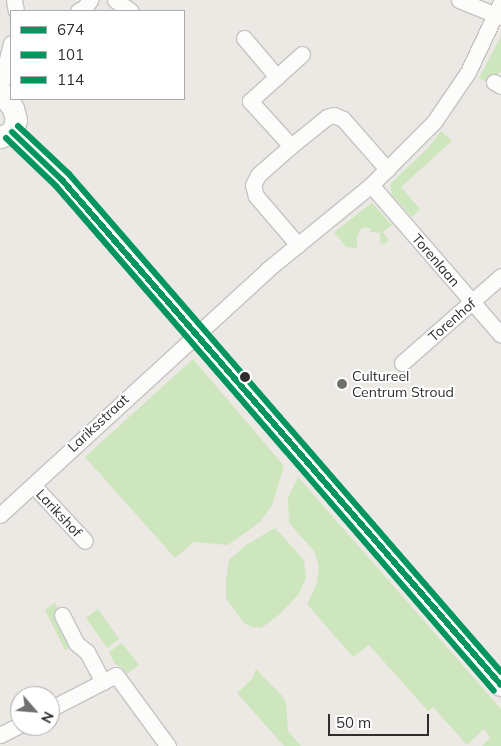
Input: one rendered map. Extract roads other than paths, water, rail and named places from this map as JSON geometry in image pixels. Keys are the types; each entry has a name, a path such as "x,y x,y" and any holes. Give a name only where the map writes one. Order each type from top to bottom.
{"main road":[{"path":"5,95 16,120 6,135 62,180 501,685"}],"street":[{"path":"80,10 86,7 90,0"},
{"path":"114,0 129,10"},
{"path":"459,0 499,11"},
{"name":"Lariksstraat","path":"0,515 196,333 371,185 434,122 452,98 479,52 499,11"},
{"path":"244,38 277,77"},
{"path":"5,95 10,52"},
{"path":"291,146 250,101 302,54"},
{"path":"298,245 256,196 253,185 258,175 291,146 327,116 334,115 343,119 387,169"},
{"name":"Torenlaan","path":"371,185 501,335"},
{"name":"Torenhof","path":"402,363 501,276"},
{"name":"Larikshof","path":"32,485 85,541"},
{"path":"62,615 76,643 87,652 104,682"},
{"path":"60,704 116,675 168,746"}],"place":[{"name":"Cultureel Centrum Stroud","path":"342,384"}]}
